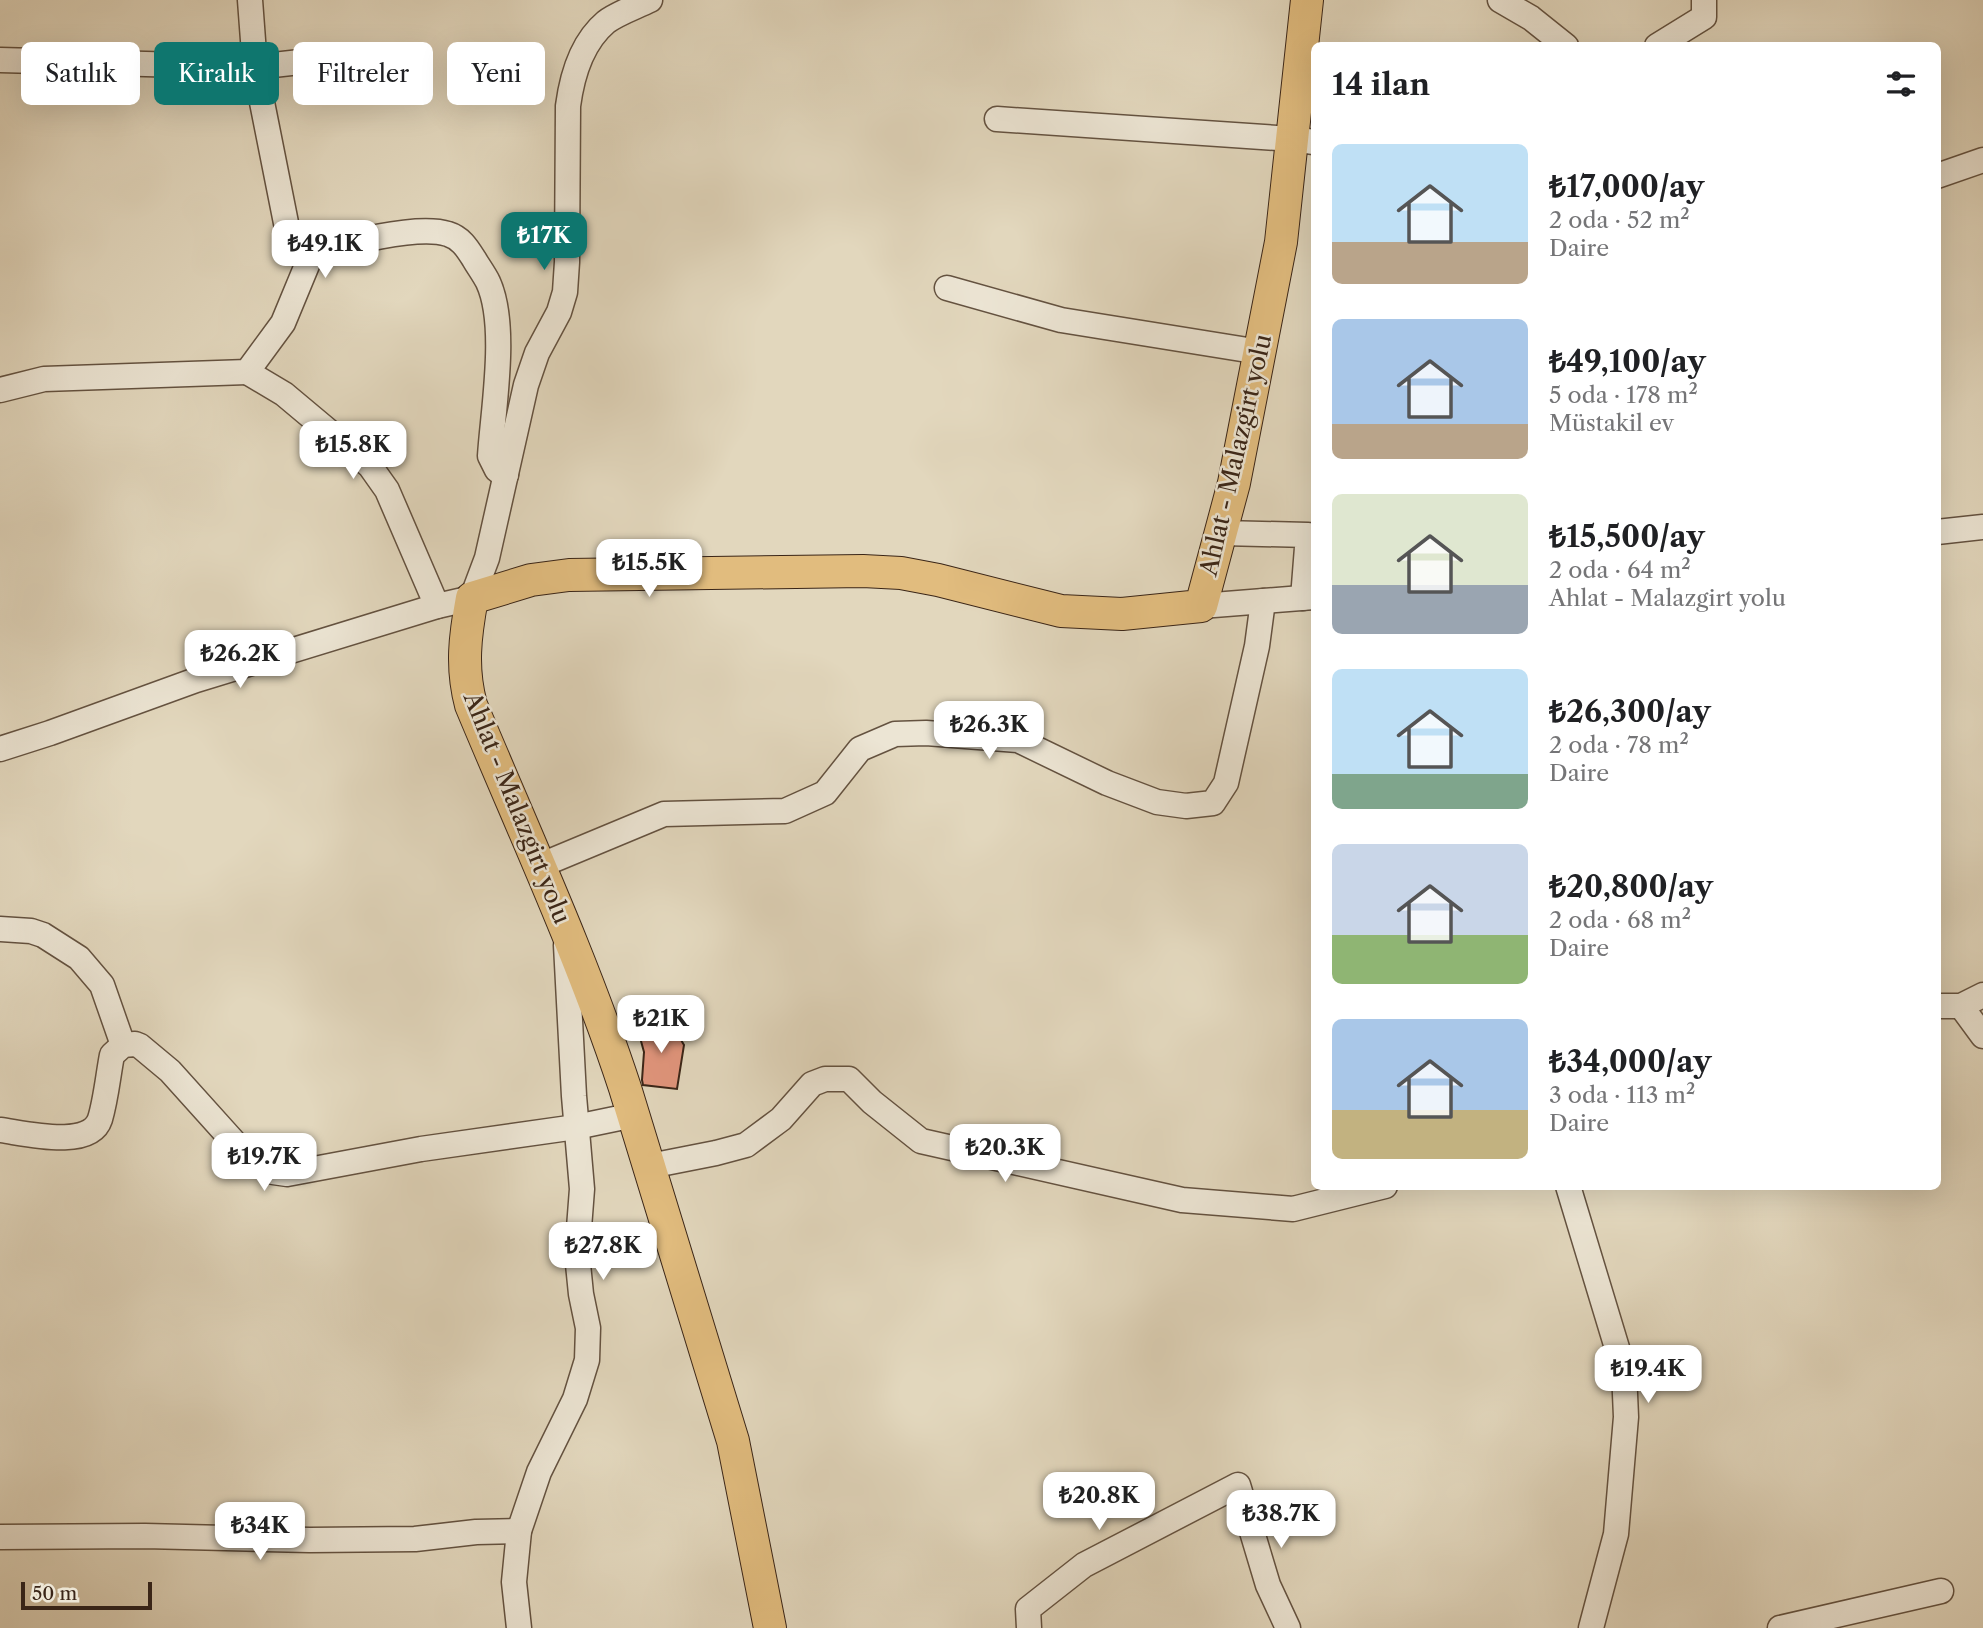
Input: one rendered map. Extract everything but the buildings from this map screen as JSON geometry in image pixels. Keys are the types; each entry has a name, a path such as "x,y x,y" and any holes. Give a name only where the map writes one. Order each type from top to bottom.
{"main road":[{"name":"Ahlat - Malazgirt yolu","path":"770,1628 733,1441 634,1115 607,1032 465,685 463,657 472,598 531,580 569,575 863,571 901,573 938,580 1061,611 1122,614 1201,606 1222,533 1303,141 1307,0"}],"street":[{"path":"250,0 253,42"},
{"path":"0,749 196,680 437,606 472,598 487,558 526,385 537,353 559,312 565,292 568,106 571,84 585,50 607,22 650,0"},
{"path":"1500,0 1531,18 1561,42"},
{"path":"1663,42 1704,17 1704,0"},
{"path":"0,61 154,65"},
{"path":"262,105 288,233 298,248 312,253 354,241 397,234 437,232 448,233 464,243 488,282 494,302 497,362 490,456 497,470 506,475"},
{"path":"998,119 1303,141"},
{"path":"1941,175 1983,160"},
{"path":"247,372 283,323 312,253"},
{"path":"947,288 1060,320 1260,352"},
{"path":"0,390 44,379 247,372 284,394 370,466 387,490 437,606"},
{"path":"1941,532 1983,527"},
{"path":"1201,606 1309,598 1308,535 1222,533"},
{"path":"538,866 664,814 785,811 825,793 860,749 895,734 926,733 1018,740 1107,783 1157,802 1186,806 1213,803 1226,783 1257,646 1263,601"},
{"path":"519,1628 514,1582 519,1531 538,1472 575,1399 587,1360 588,1328 577,1254 582,1189 565,926"},
{"path":"0,929 31,931 43,935 79,958 103,985 122,1045"},
{"path":"1949,1006 1983,995"},
{"path":"1949,1006 1983,1036"},
{"path":"0,1130 71,1137 86,1135 92,1131 100,1119 112,1055 122,1045 140,1046 170,1070 251,1161 273,1172 300,1172 421,1149 576,1127 634,1115"},
{"path":"650,1166 746,1145 781,1119 813,1084 825,1079 849,1079 872,1102 921,1141 1182,1200 1293,1209 1368,1190"},
{"path":"1569,1190 1624,1371 1626,1417 1616,1534 1591,1628"},
{"path":"1029,1628 1028,1609 1084,1566 1238,1485 1268,1585 1288,1628"},
{"path":"0,1537 415,1539 476,1532 519,1531"},
{"path":"1780,1628 1941,1591"}]}
